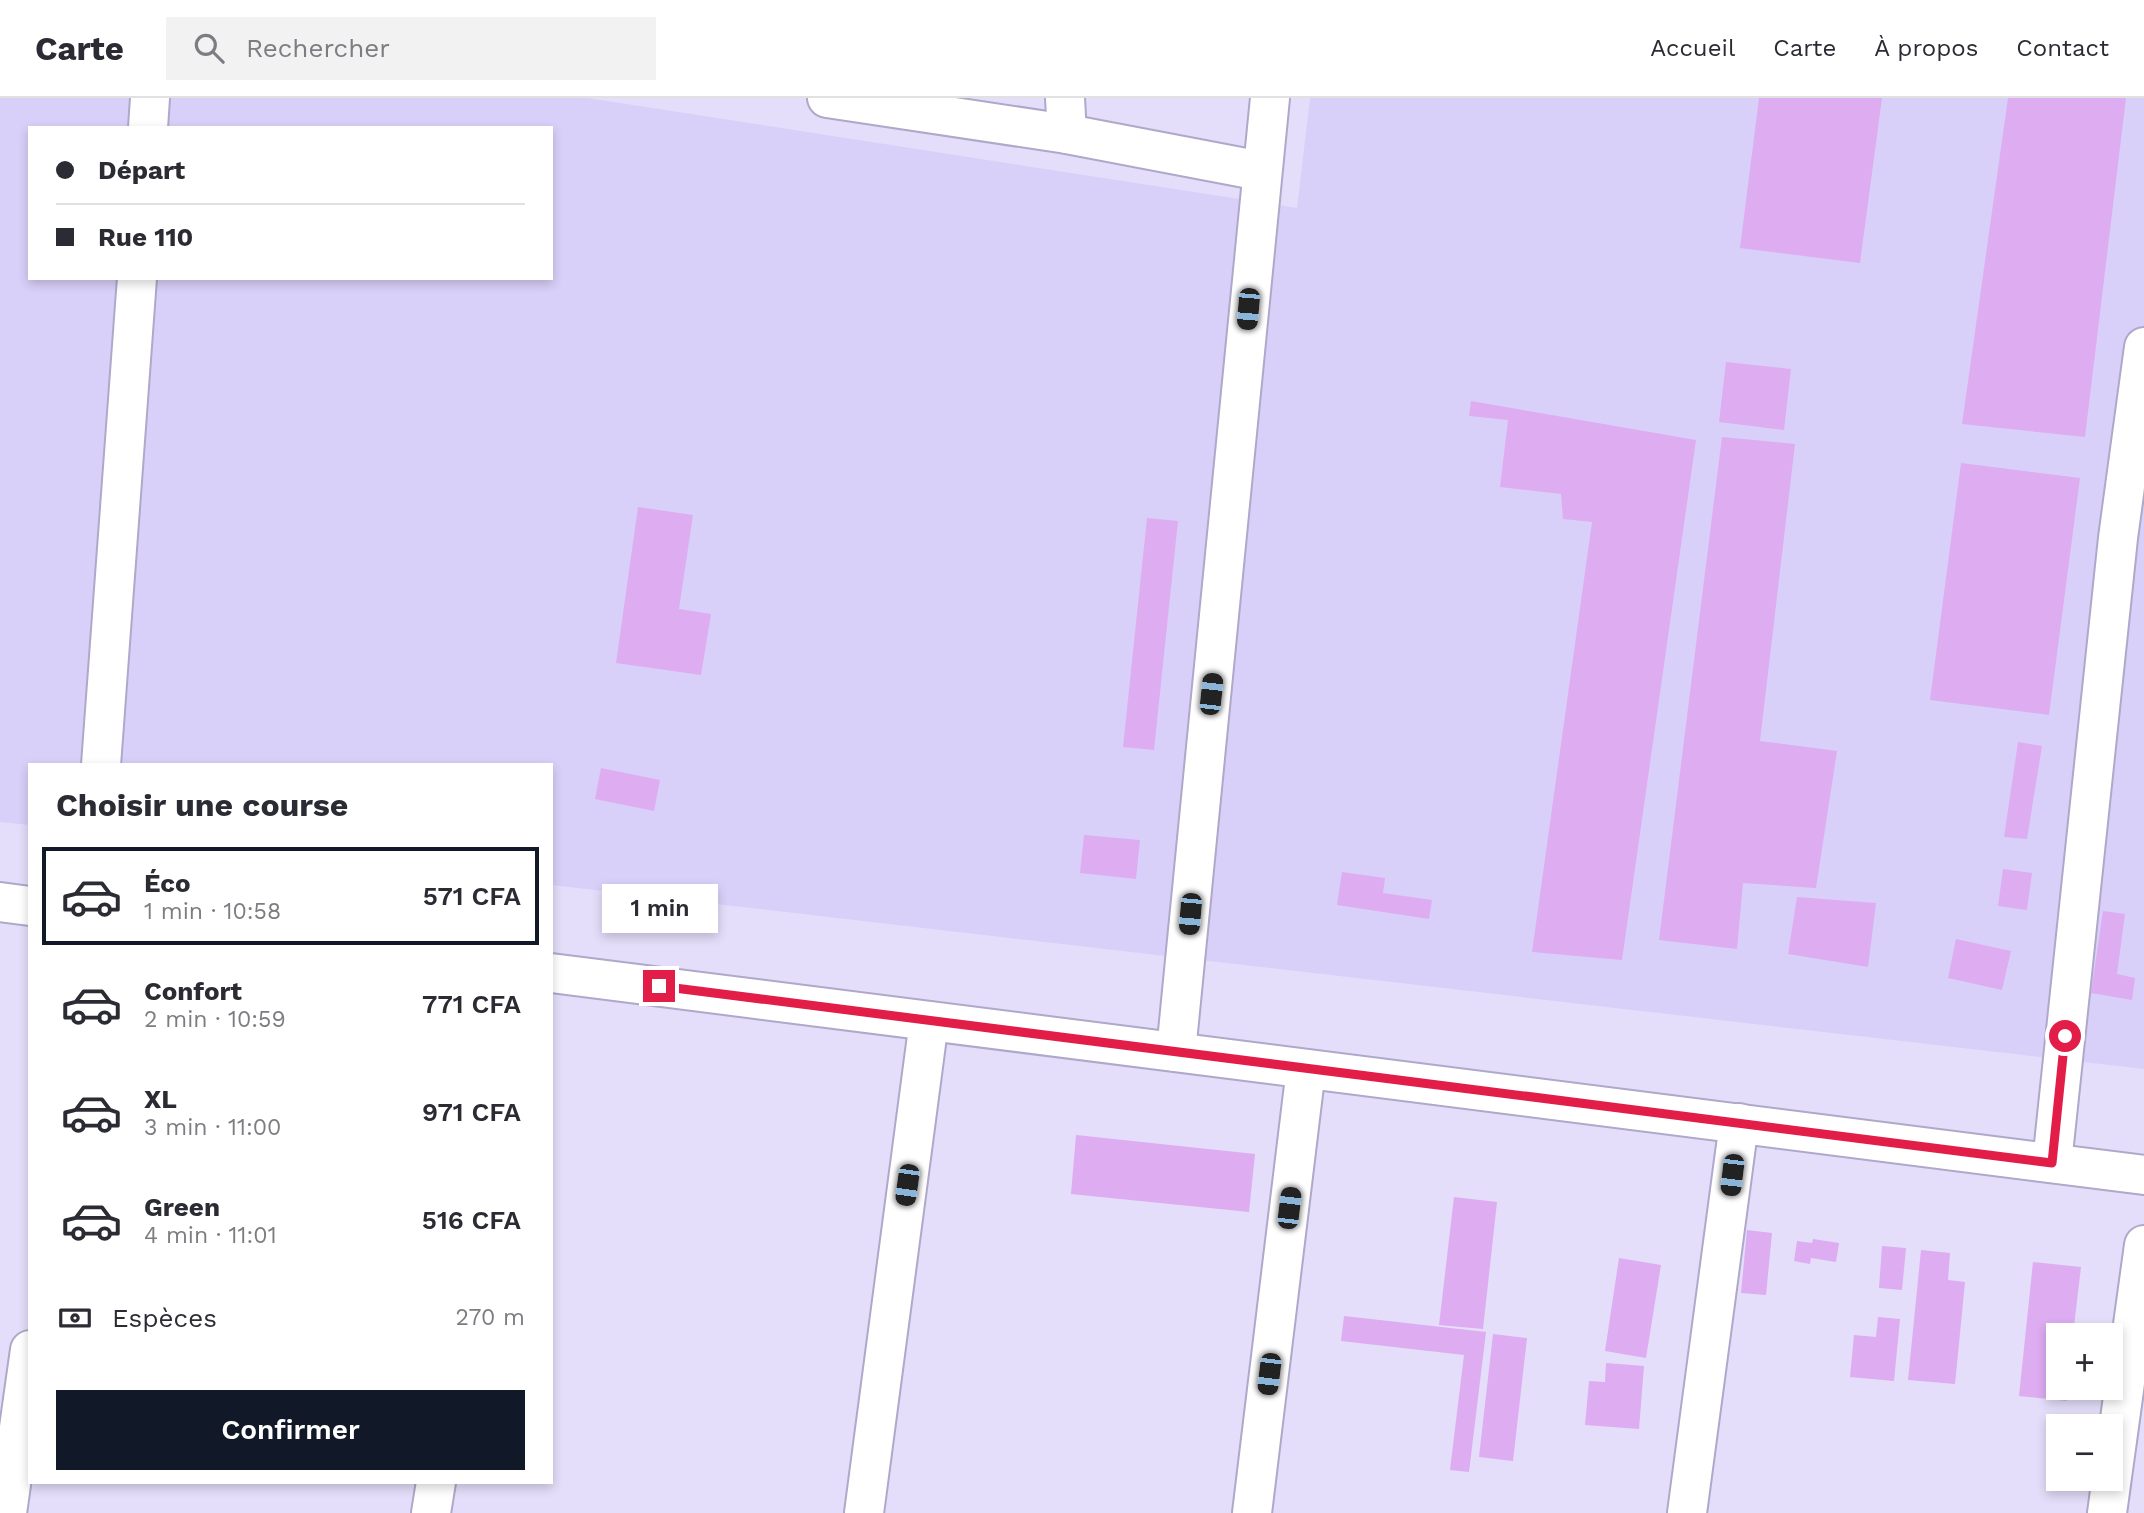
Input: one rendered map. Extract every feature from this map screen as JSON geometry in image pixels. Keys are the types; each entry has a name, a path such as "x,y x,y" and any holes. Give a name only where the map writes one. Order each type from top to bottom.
{"street":[{"path":"148,126 150,98"},
{"path":"827,98 1066,116 1261,171"},
{"path":"1176,1052 1270,98"},
{"path":"101,763 137,280"},
{"path":"2052,1163 2118,538 2144,347"},
{"path":"0,902 28,906"},
{"path":"553,973 2144,1175"},
{"path":"864,1513 929,1021"},
{"path":"1252,1513 1306,1069"},
{"path":"1686,1513 1739,1123"},
{"path":"2107,1513 2144,1245"},
{"path":"7,1513 28,1364"},
{"path":"432,1513 436,1484"}],"shaded area":[{"path":"0,98 588,98 1297,208 1310,98 2144,98 2144,1069 553,885 553,763 28,763 28,825 0,822"}],"building":[{"path":"1759,98 1882,98 1860,263 1740,248"},
{"path":"2008,98 2126,98 2085,437 1962,424"},
{"path":"1726,362 1791,369 1784,430 1719,422"},
{"path":"1471,401 1696,440 1622,960 1532,952 1592,522 1563,519 1561,494 1500,487 1508,420 1469,416"},
{"path":"1722,437 1795,444 1760,741 1837,751 1816,888 1743,883 1737,949 1659,940"},
{"path":"1961,463 2080,478 2049,715 1930,700"},
{"path":"638,507 693,515 679,609 711,614 701,675 616,663"},
{"path":"1147,518 1178,521 1154,750 1123,747"},
{"path":"2018,742 2042,746 2027,839 2004,837"},
{"path":"601,768 660,780 654,811 595,799"},
{"path":"1084,835 1140,840 1136,879 1080,873"},
{"path":"2003,869 2032,873 2027,910 1998,906"},
{"path":"1342,872 1385,878 1383,893 1432,900 1429,919 1337,905"},
{"path":"1797,897 1876,903 1868,967 1788,954"},
{"path":"2103,911 2125,914 2117,974 2135,978 2132,1000 2091,993"},
{"path":"1956,939 2011,951 2002,990 1948,978"},
{"path":"1076,1135 1255,1154 1249,1212 1071,1194"},
{"path":"1454,1197 1497,1202 1483,1329 1439,1325"},
{"path":"1747,1230 1772,1233 1766,1295 1741,1293"},
{"path":"1813,1239 1839,1243 1836,1262 1811,1258 1810,1264 1794,1261 1797,1241 1812,1243"},
{"path":"1882,1246 1906,1248 1902,1290 1879,1288"},
{"path":"1921,1250 1950,1253 1948,1280 1965,1282 1955,1384 1908,1380"},
{"path":"1619,1258 1661,1265 1646,1358 1605,1351"},
{"path":"2033,1262 2081,1267 2074,1323 2046,1323 2046,1399 2019,1396"},
{"path":"1344,1316 1486,1332 1469,1472 1450,1470 1464,1355 1341,1341"},
{"path":"1878,1317 1900,1319 1894,1381 1850,1377 1854,1335 1876,1337"},
{"path":"1493,1334 1527,1338 1513,1461 1479,1457"},
{"path":"1606,1363 1644,1366 1639,1429 1585,1425 1589,1381 1605,1382"}],"route":[{"path":"659,986 2052,1163 2065,1036"}]}
